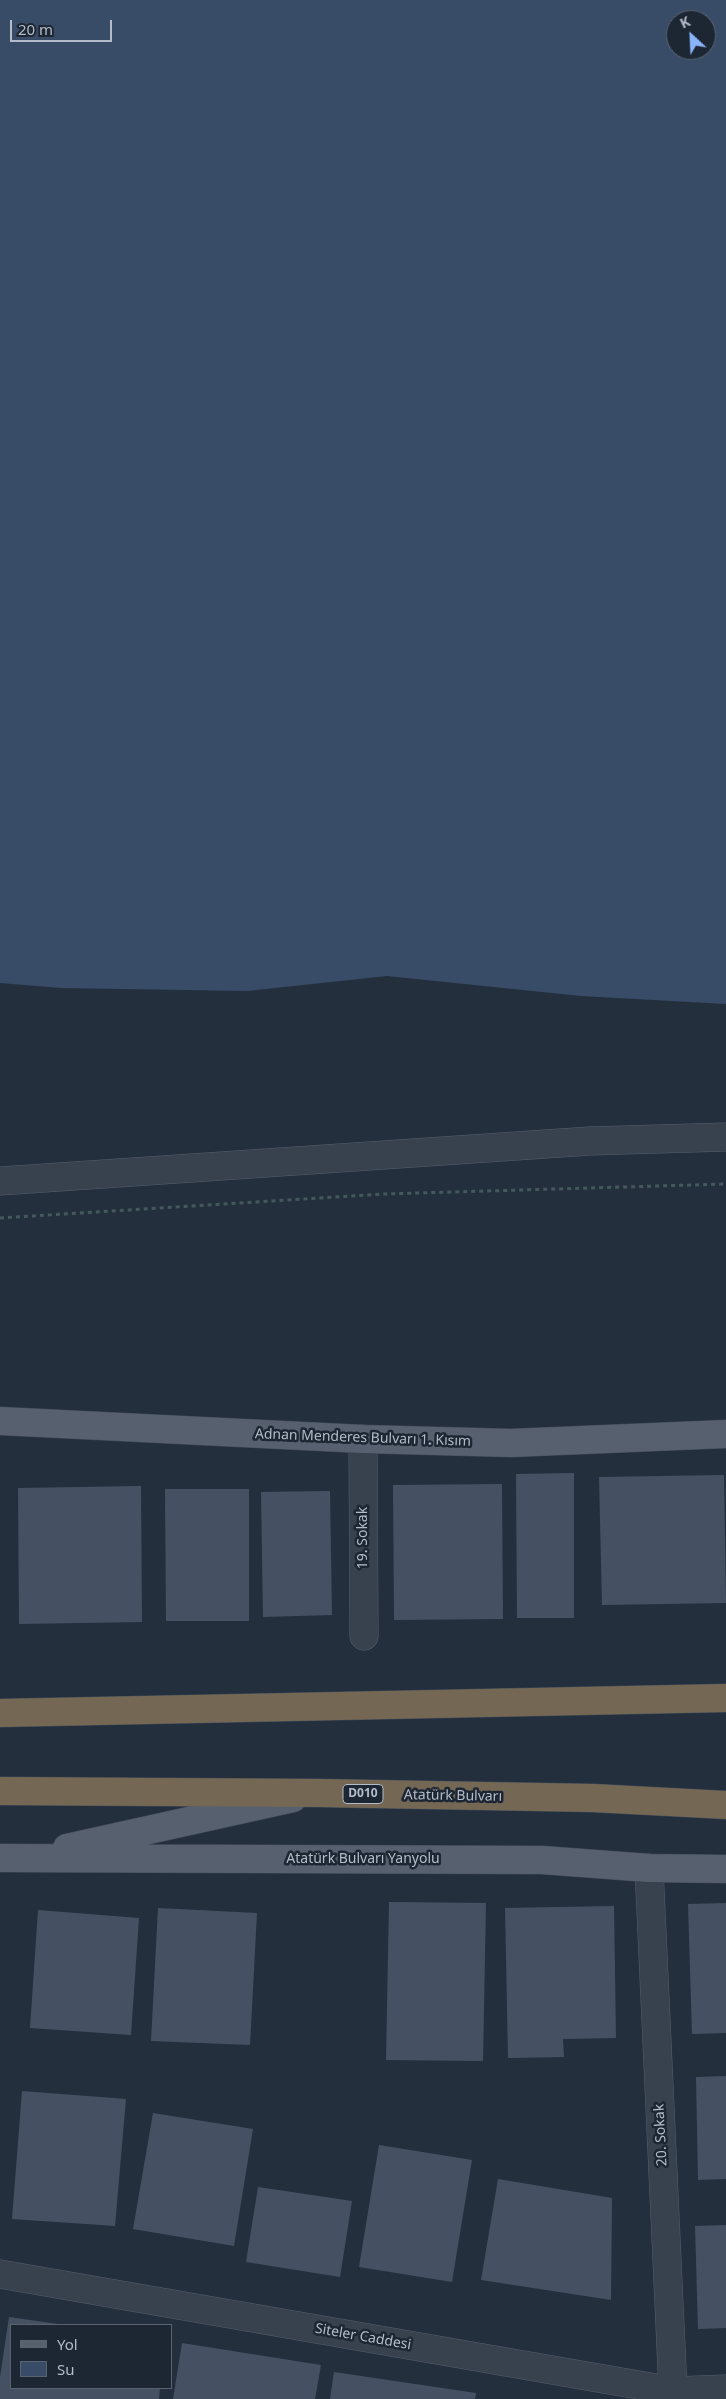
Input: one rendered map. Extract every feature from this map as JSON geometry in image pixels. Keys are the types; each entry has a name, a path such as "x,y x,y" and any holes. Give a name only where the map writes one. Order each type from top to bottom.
{"highway":[{"path":"0,1713 726,1698"},
{"name":"Atatürk Bulvarı","path":"0,1791 319,1793 593,1798 726,1805"}],"main road":[{"name":"Adnan Menderes Bulvarı 1. Kısım","path":"0,1421 363,1439 511,1443 726,1434"},
{"path":"9,1859 319,1793"},
{"name":"Atatürk Bulvarı Yanyolu","path":"9,1859 542,1860 649,1868 726,1869"}],"street":[{"path":"0,1181 590,1141 726,1137"},
{"name":"19. Sokak","path":"363,1439 364,1636"},
{"name":"20. Sokak","path":"649,1868 677,2395"},
{"name":"Siteler Caddesi","path":"0,2274 677,2395 726,2389"}],"path":[{"path":"0,1218 384,1194 726,1184"}],"water":[{"path":"0,0 726,0 726,1004 581,996 387,976 247,991 61,988 0,983"}],"building":[{"path":"574,1473 574,1618 517,1618 516,1474"},
{"path":"724,1475 726,1603 602,1605 599,1477"},
{"path":"502,1484 503,1619 394,1620 393,1485"},
{"path":"141,1486 142,1622 19,1624 18,1488"},
{"path":"165,1489 249,1489 249,1621 166,1621"},
{"path":"330,1491 332,1615 263,1617 261,1492"},
{"path":"389,1902 486,1903 483,2061 386,2060"},
{"path":"726,1903 726,2033 692,2034 688,1904"},
{"path":"614,1906 616,2038 563,2039 564,2057 508,2058 505,1908"},
{"path":"158,1908 257,1913 250,2045 151,2041"},
{"path":"38,1910 139,1918 131,2035 30,2028"},
{"path":"726,2076 726,2179 698,2180 696,2077"},
{"path":"22,2091 126,2099 115,2226 12,2219"},
{"path":"153,2113 253,2129 234,2246 133,2229"},
{"path":"379,2145 472,2160 452,2282 359,2267"},
{"path":"498,2179 612,2198 611,2300 481,2280"},
{"path":"258,2187 352,2201 340,2277 246,2262"},
{"path":"726,2225 726,2328 698,2329 695,2226"},
{"path":"9,2317 58,2324 10,2324 10,2389 160,2389 159,2399 0,2399 0,2377"},
{"path":"182,2343 321,2365 315,2399 173,2399"},
{"path":"334,2372 476,2393 475,2399 330,2399"}]}
